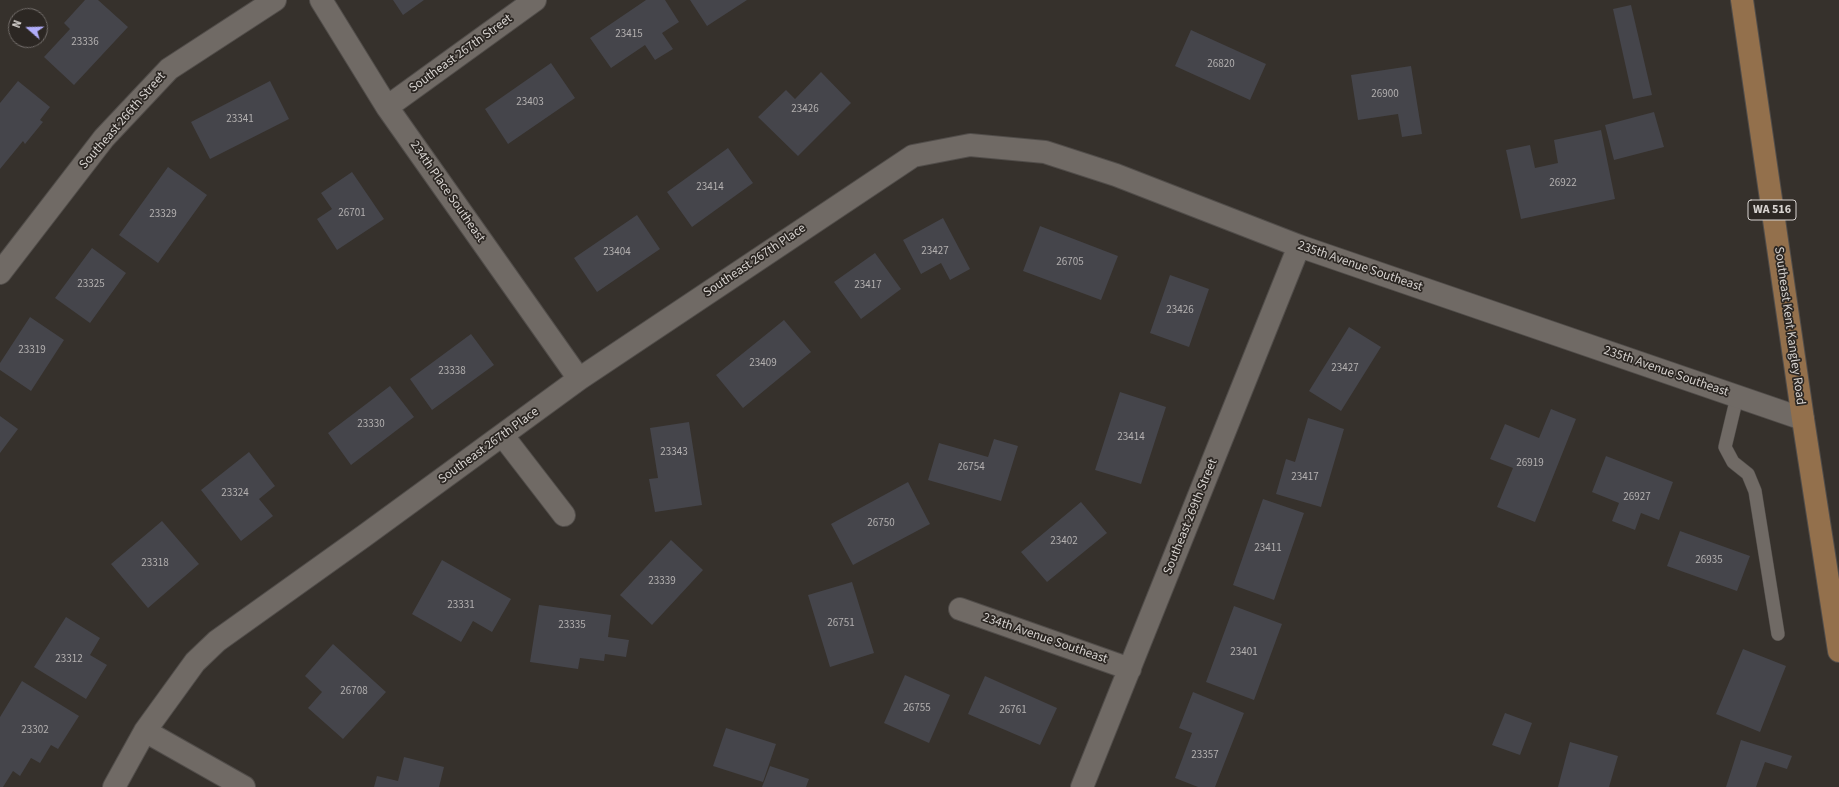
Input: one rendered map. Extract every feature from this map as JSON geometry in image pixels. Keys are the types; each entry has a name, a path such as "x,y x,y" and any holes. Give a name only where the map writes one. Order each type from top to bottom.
{"main road":[{"name":"Southeast Kent Kangley Road","path":"1742,0 1803,419 1839,651"}],"street":[{"name":"Southeast 266th Street","path":"0,273 104,138 169,69 276,0"},
{"name":"234th Place Southeast","path":"322,0 387,107 579,379"},
{"name":"Southeast 267th Street","path":"387,107 535,0"},
{"name":"235th Avenue Southeast","path":"913,156 970,145 1045,152 1116,175 1299,246 1803,419"},
{"name":"Southeast 267th Place","path":"114,787 145,731 195,662 217,641 503,436 579,379 913,156"},
{"name":"Southeast 269th Street","path":"1082,787 1299,246"},
{"path":"503,436 564,515"},
{"name":"234th Avenue Southeast","path":"960,609 1130,669"},
{"path":"145,731 244,787"}],"lane":[{"path":"1737,397 1725,447 1733,462 1748,474 1755,491 1778,634"}],"building":[{"path":"85,0 98,0 128,27 74,85 44,57 70,29 64,23"},
{"path":"393,0 424,0 403,15"},
{"path":"646,0 665,0 679,22 662,33 673,49 655,60 645,45 611,68 590,38"},
{"path":"690,0 747,0 707,26"},
{"path":"1631,5 1652,95 1633,99 1613,9"},
{"path":"1191,30 1266,64 1250,100 1175,66"},
{"path":"551,63 575,98 508,144 485,109"},
{"path":"1411,66 1422,134 1402,137 1398,114 1358,120 1351,75"},
{"path":"821,72 851,103 798,156 758,117 786,90 795,99"},
{"path":"18,81 50,107 40,120 43,122 25,144 23,141 0,169 0,103"},
{"path":"270,81 289,119 210,159 191,122"},
{"path":"1654,112 1664,147 1614,160 1605,125"},
{"path":"1601,130 1615,199 1521,219 1506,150 1530,145 1535,168 1558,163 1554,140"},
{"path":"728,148 753,183 692,227 667,192"},
{"path":"168,167 207,195 158,263 119,235"},
{"path":"352,172 384,219 337,250 317,219 332,209 321,193"},
{"path":"637,215 660,249 597,292 574,258"},
{"path":"943,218 970,269 950,280 941,263 921,274 903,240"},
{"path":"1040,226 1118,256 1101,300 1023,271"},
{"path":"92,248 126,273 90,323 55,298"},
{"path":"875,253 901,289 861,319 834,282"},
{"path":"1170,275 1209,289 1189,347 1150,333"},
{"path":"30,317 64,340 31,391 0,370 0,363"},
{"path":"784,320 811,352 743,408 716,375"},
{"path":"1349,327 1381,347 1341,411 1309,391"},
{"path":"471,334 494,365 432,410 410,379"},
{"path":"390,386 414,417 351,465 328,433"},
{"path":"1120,392 1166,407 1141,484 1095,470"},
{"path":"1551,409 1576,419 1535,522 1497,507 1513,468 1490,459 1505,424 1539,438"},
{"path":"0,416 18,429 0,453"},
{"path":"1308,418 1344,429 1321,507 1276,494 1286,459 1295,462"},
{"path":"689,422 702,505 655,512 649,479 658,478 650,428"},
{"path":"994,439 1018,446 1001,501 928,480 939,443 988,457"},
{"path":"249,452 275,486 259,499 273,516 241,541 201,490"},
{"path":"1606,456 1673,482 1659,520 1641,513 1635,530 1612,521 1619,503 1592,492"},
{"path":"908,482 930,524 853,565 831,524"},
{"path":"1263,499 1304,513 1274,600 1233,585"},
{"path":"1081,502 1107,533 1047,582 1021,552"},
{"path":"162,521 199,564 148,608 111,564"},
{"path":"1680,531 1750,556 1737,591 1667,566"},
{"path":"671,540 703,570 652,625 620,595"},
{"path":"442,560 511,599 492,632 473,621 461,642 412,614"},
{"path":"852,582 874,653 830,667 808,595"},
{"path":"539,605 611,615 608,637 629,640 626,657 605,654 604,661 580,658 578,669 530,662"},
{"path":"1234,606 1282,624 1254,700 1206,682"},
{"path":"66,617 100,638 90,655 107,665 86,699 34,667"},
{"path":"333,644 386,692 343,739 308,708 322,692 305,676"},
{"path":"1743,649 1786,666 1760,732 1716,714"},
{"path":"905,675 950,695 929,743 884,723"},
{"path":"985,676 1057,708 1040,745 968,714"},
{"path":"22,681 79,716 58,749 51,745 40,763 31,758 20,776 13,771 3,787 0,787 0,717"},
{"path":"1193,692 1244,713 1215,787 1198,787 1175,778 1192,733 1179,728"},
{"path":"1505,713 1532,723 1520,755 1492,745"},
{"path":"726,728 776,744 763,782 713,766"},
{"path":"1741,740 1792,756 1787,769 1765,762 1756,787 1726,787"},
{"path":"1570,742 1618,756 1609,787 1558,787"},
{"path":"404,757 444,767 439,787 374,787 377,776 398,781"},
{"path":"770,766 809,779 806,787 762,787"}]}
